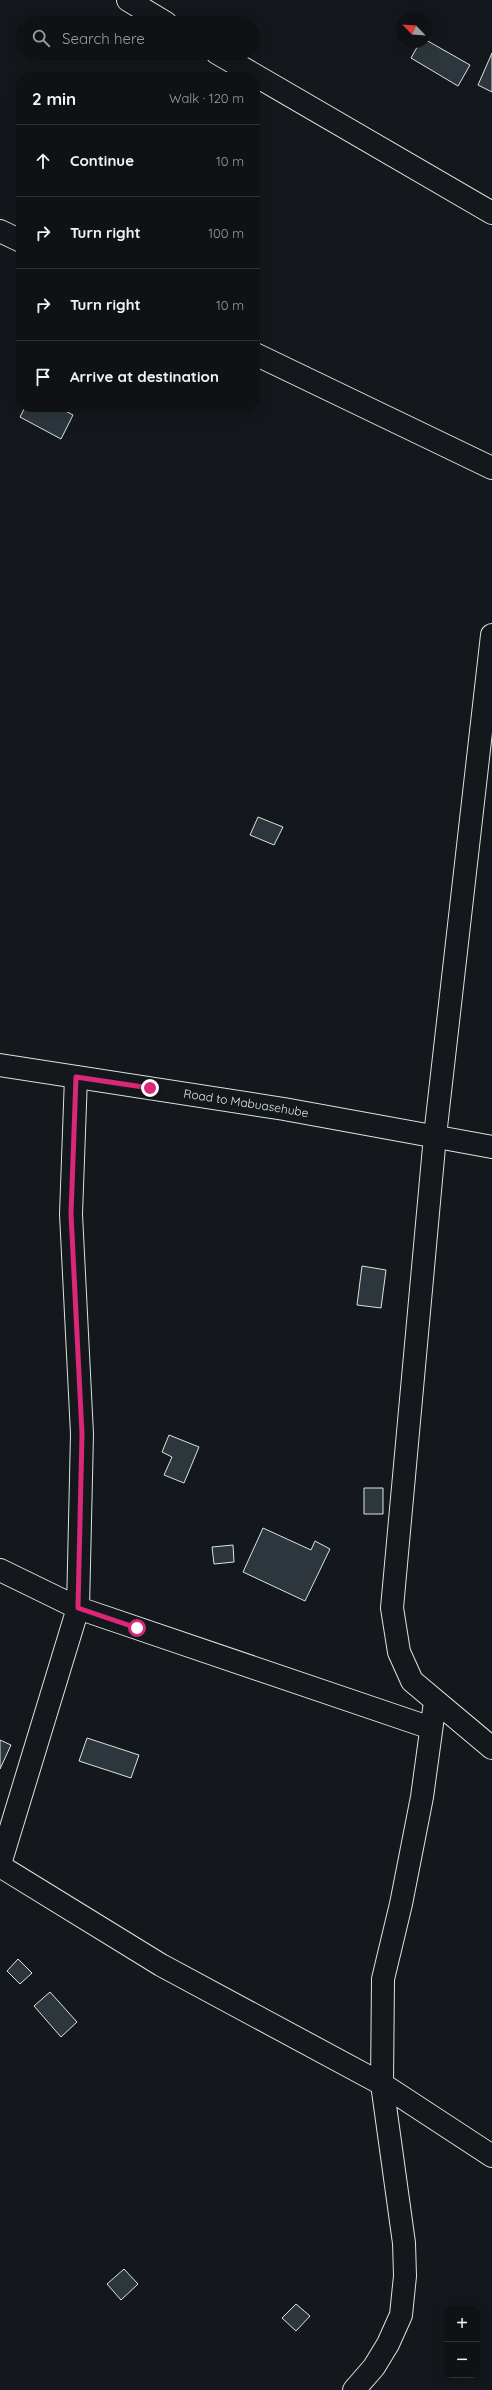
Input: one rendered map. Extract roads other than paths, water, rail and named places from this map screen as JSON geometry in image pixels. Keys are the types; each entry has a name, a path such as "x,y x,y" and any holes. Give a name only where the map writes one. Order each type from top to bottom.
{"street":[{"path":"128,0 154,16"},
{"path":"228,60 249,72"},
{"path":"260,79 492,213"},
{"path":"0,231 16,239"},
{"path":"260,356 492,468"},
{"path":"492,635 435,1136 392,1608 399,1652 412,1681 435,1702 492,1748"},
{"name":"Road to Mabuasehube","path":"0,1065 284,1109 492,1147"},
{"path":"76,1077 71,1214 82,1434 78,1608 0,1865 161,1965 382,2084 492,2156"},
{"path":"0,1570 78,1608 431,1728"},
{"path":"354,2390 374,2367 388,2344 400,2315 405,2276 404,2243 382,2084 382,1979 402,1896 422,1798 435,1702"}]}
